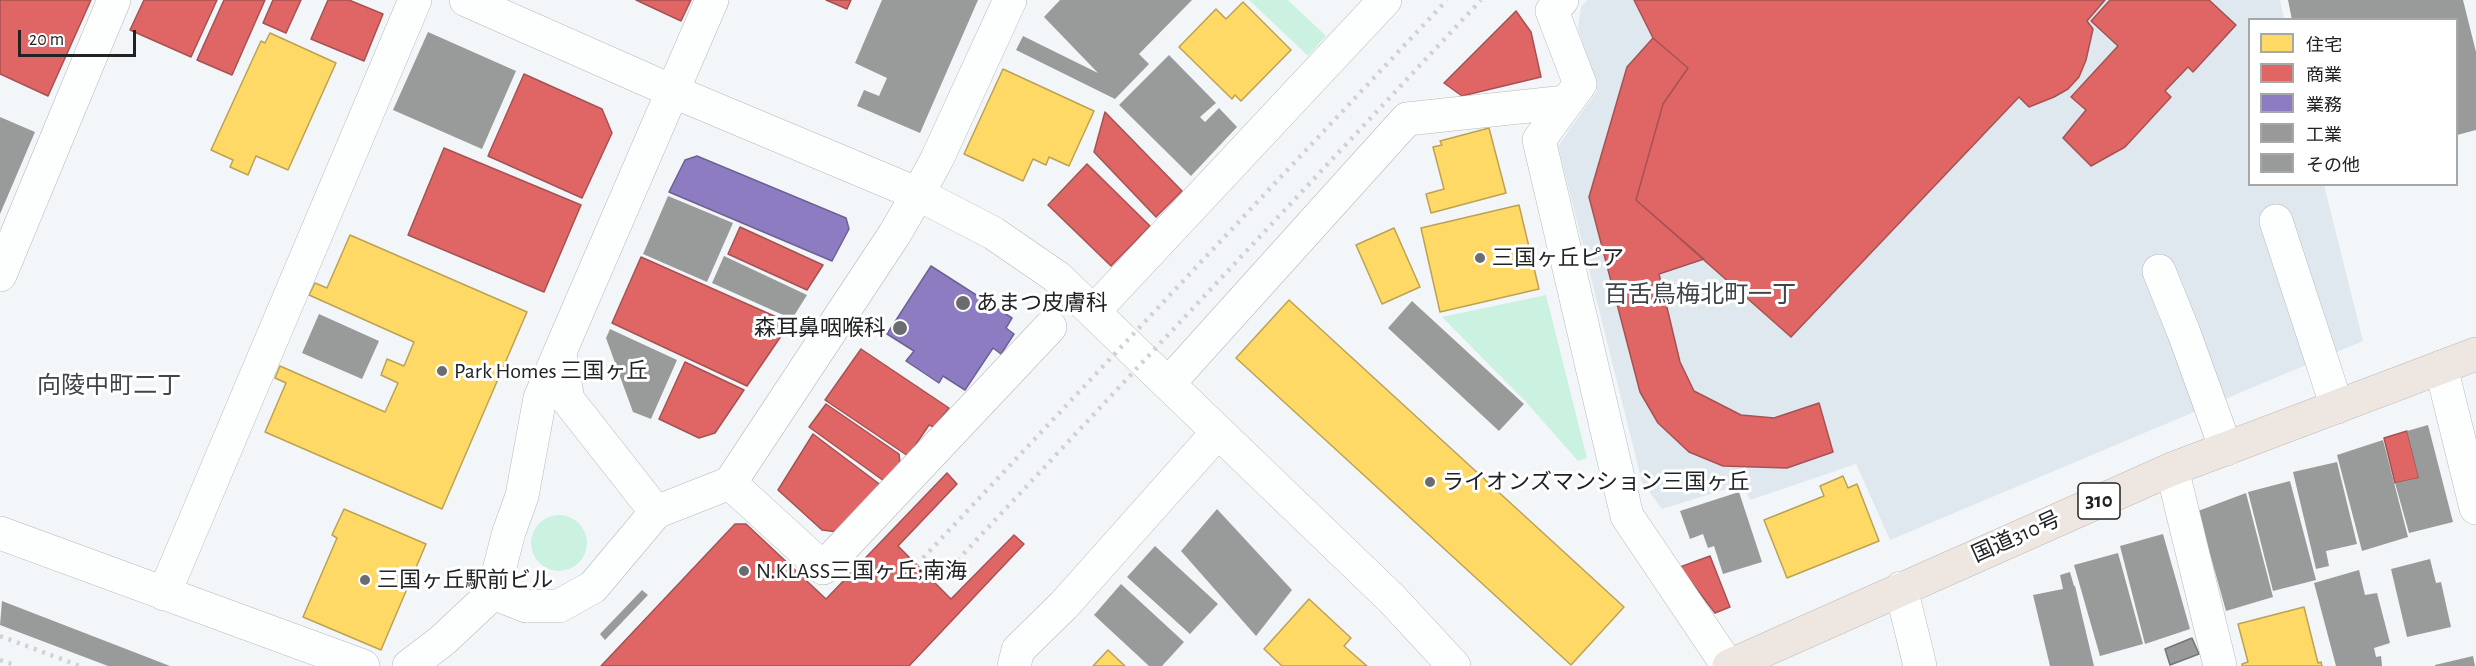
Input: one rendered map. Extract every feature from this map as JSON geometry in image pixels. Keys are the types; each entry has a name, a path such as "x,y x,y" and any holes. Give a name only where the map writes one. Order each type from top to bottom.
{"highway":[{"name":"国道310号","path":"1728,666 2172,469 2476,354"}],"street":[{"path":"0,275 114,0"},
{"path":"164,594 415,0"},
{"path":"466,0 672,91 918,194 993,233 1057,277 1094,311 1392,599 1454,666"},
{"path":"409,666 443,640 494,593 509,532 522,496 540,398 712,0"},
{"path":"494,593 526,606 559,606 593,587 656,512 730,483 894,235 918,194 937,159 1010,0"},
{"path":"1094,311 1385,0"},
{"path":"1562,0 1552,10 1580,84 1539,140 1627,516 1728,666"},
{"path":"1168,384 1407,119 1566,102"},
{"path":"2276,221 2337,407"},
{"path":"2159,271 2226,449"},
{"path":"730,483 823,568 1050,327"},
{"path":"560,354 568,400 656,512"},
{"path":"2442,367 2476,508"},
{"path":"1014,666 1018,650 1064,605 1218,432"},
{"path":"2172,469 2220,666"},
{"path":"0,533 363,666"},
{"path":"1901,588 1920,666"}],"shaded area":[{"path":"1587,0 2280,0 2284,18 2248,18 2248,186 2324,186 2363,341 1890,540 1856,464 1750,500 1743,484 1662,509 1642,482 1558,146 1597,91 1578,28 1581,7"}],"green space":[{"path":"1249,0 1288,0 1326,36 1308,56"},
{"path":"1546,295 1587,458 1578,461 1527,403 1442,317"},
{"path":"553,515 565,515 575,519 583,527 587,543 583,559 575,567 565,571 553,571 543,567 535,559 531,549 531,537 535,527 543,519"}],"building: 住宅":[{"path":"1243,2 1291,50 1241,101 1235,95 1232,99 1179,47 1216,9 1226,19"},
{"path":"270,33 336,63 288,170 256,156 248,175 230,167 233,160 211,150 261,41 265,43"},
{"path":"1003,69 1094,111 1069,166 1049,157 1046,165 1033,159 1023,181 964,154"},
{"path":"1489,128 1506,193 1431,213 1426,194 1444,189 1433,147 1442,145 1440,141"},
{"name":"三国ヶ丘ピア","path":"1519,205 1539,289 1440,312 1421,228"},
{"path":"1394,228 1420,287 1382,304 1356,245"},
{"name":"Park Homes 三国ヶ丘","path":"350,235 527,312 442,509 265,432 286,383 275,378 280,366 385,412 398,383 381,375 387,359 404,366 414,342 309,295 315,283 327,288"},
{"name":"ライオンズマンション三国ヶ丘","path":"1289,300 1624,607 1571,665 1236,358"},
{"path":"1843,476 1848,488 1857,484 1879,541 1787,578 1764,520 1824,496 1820,486"},
{"name":"三国ヶ丘駅前ビル","path":"344,509 426,544 381,650 303,617 337,538 332,535"},
{"path":"1309,599 1351,638 1344,646 1367,666 1282,666 1264,649"},
{"path":"2304,607 2318,663 2321,662 2322,666 2242,666 2248,662 2238,624"},
{"path":"1108,650 1125,666 1093,666"}],"building: 商業":[{"path":"0,0 91,0 48,96 0,74"},
{"path":"144,0 217,0 191,57 130,30"},
{"path":"224,0 265,0 232,75 197,60"},
{"path":"273,0 301,0 286,33 263,23"},
{"path":"328,0 349,0 383,14 364,61 311,39"},
{"path":"636,0 691,0 681,21"},
{"path":"826,0 851,0 847,9"},
{"path":"1634,0 2105,0 2087,21 2093,29 2086,60 2079,77 2068,89 2029,107 2019,97 1791,337 1636,200 1663,104 1688,68 1653,38"},
{"path":"2110,0 2209,0 2236,25 2193,72 2188,67 2165,91 2171,97 2125,147 2091,166 2063,138 2086,110 2071,97 2118,46 2091,21"},
{"path":"1516,11 1531,32 1541,77 1462,96 1444,83"},
{"path":"1653,38 1688,68 1663,104 1636,200 1704,259 1659,274 1680,362 1694,391 1741,415 1774,418 1819,403 1833,452 1787,468 1723,466 1689,452 1658,423 1640,392 1589,197 1627,67"},
{"path":"524,74 602,109 612,133 582,198 488,156"},
{"path":"1105,112 1182,191 1156,217 1094,152"},
{"path":"444,148 581,205 544,292 408,235"},
{"path":"1087,164 1150,226 1111,266 1048,205"},
{"path":"740,227 823,265 807,290 728,254"},
{"path":"641,257 790,323 747,386 612,323"},
{"path":"861,349 949,408 934,427 929,425 908,456 825,400"},
{"path":"685,362 744,390 715,433 699,438 659,419"},
{"path":"826,404 899,454 900,463 884,481 809,427"},
{"path":"2407,431 2419,478 2395,483 2384,438"},
{"path":"813,434 882,486 838,532 822,530 778,490"},
{"name":"N.KLASS三国ヶ丘;南海","path":"947,473 957,484 898,546 951,599 1014,535 1024,544 909,666 601,666 735,524 746,524 826,599"},
{"path":"1710,556 1730,607 1715,613 1680,567"}],"building: 業務":[{"path":"697,156 846,218 849,229 832,261 669,192 685,160"},
{"path":"931,266 1012,318 1006,328 1014,334 1001,354 993,348 965,390 943,376 939,383 906,361 914,351 887,334"}],"building: 工業":[{"path":"2192,638 2199,654 2170,665 2165,649"}],"building: その他":[{"path":"882,0 978,0 920,133 857,106 864,90 879,96 887,78 855,63"},
{"path":"1060,0 1192,0 1139,54 1149,64 1115,99 1016,50 1023,36 1098,73 1044,17"},
{"path":"2288,0 2463,0 2476,52 2476,130 2458,135 2458,18 2292,18"},
{"path":"428,32 516,71 482,149 393,110"},
{"path":"1169,55 1216,103 1200,117 1205,122 1219,108 1237,127 1191,176 1119,105"},
{"path":"0,117 35,132 0,214"},
{"path":"668,196 733,223 707,282 643,254"},
{"path":"724,256 807,295 792,319 712,283"},
{"path":"1412,301 1524,404 1499,431 1388,328"},
{"path":"319,314 379,341 362,379 302,353"},
{"path":"610,329 677,360 651,419 633,412 606,338"},
{"path":"2428,425 2453,522 2409,533 2395,483 2419,478 2407,431"},
{"path":"2383,440 2408,537 2362,551 2337,455"},
{"path":"2337,462 2357,544 2326,551 2329,566 2316,569 2293,472"},
{"path":"2290,481 2316,580 2273,591 2248,492"},
{"path":"1739,492 1762,562 1723,574 1714,546 1708,548 1703,534 1690,539 1680,511"},
{"path":"2246,493 2273,597 2226,611 2198,511"},
{"path":"1217,509 1292,590 1256,636 1181,551"},
{"path":"2163,534 2190,629 2145,644 2120,546"},
{"path":"1155,546 1218,604 1190,634 1127,577"},
{"path":"2118,553 2143,644 2100,656 2074,565"},
{"path":"2430,559 2436,583 2441,582 2451,627 2407,637 2391,569"},
{"path":"2359,570 2365,595 2377,593 2390,643 2374,648 2376,657 2381,656 2382,666 2336,666 2314,583"},
{"path":"2070,572 2094,666 2050,666 2033,595 2063,589 2060,575"},
{"path":"1121,584 1184,642 1162,666 1149,666 1094,615"},
{"path":"642,590 648,595 605,640 600,634"},
{"path":"2,601 170,666 108,666 0,625"},
{"path":"2473,656 2475,666 2435,666 2435,665"}],"railway":[{"path":"923,558 1447,0"},
{"path":"939,580 1481,0"},
{"path":"0,636 80,666"},
{"path":"0,660 17,666"}],"place":[{"name":"三国ヶ丘ピア","path":"1480,258"},
{"name":"あまつ皮膚科","path":"963,303"},
{"name":"森耳鼻咽喉科","path":"900,328"},
{"name":"Park Homes 三国ヶ丘","path":"442,371"},
{"name":"ライオンズマンション三国ヶ丘","path":"1430,482"},
{"name":"N.KLASS三国ヶ丘;南海","path":"744,571"},
{"name":"三国ヶ丘駅前ビル","path":"365,580"}],"district":[{"name":"百舌鳥梅北町一丁","path":"1700,295"},
{"name":"向陵中町二丁","path":"109,386"}]}
